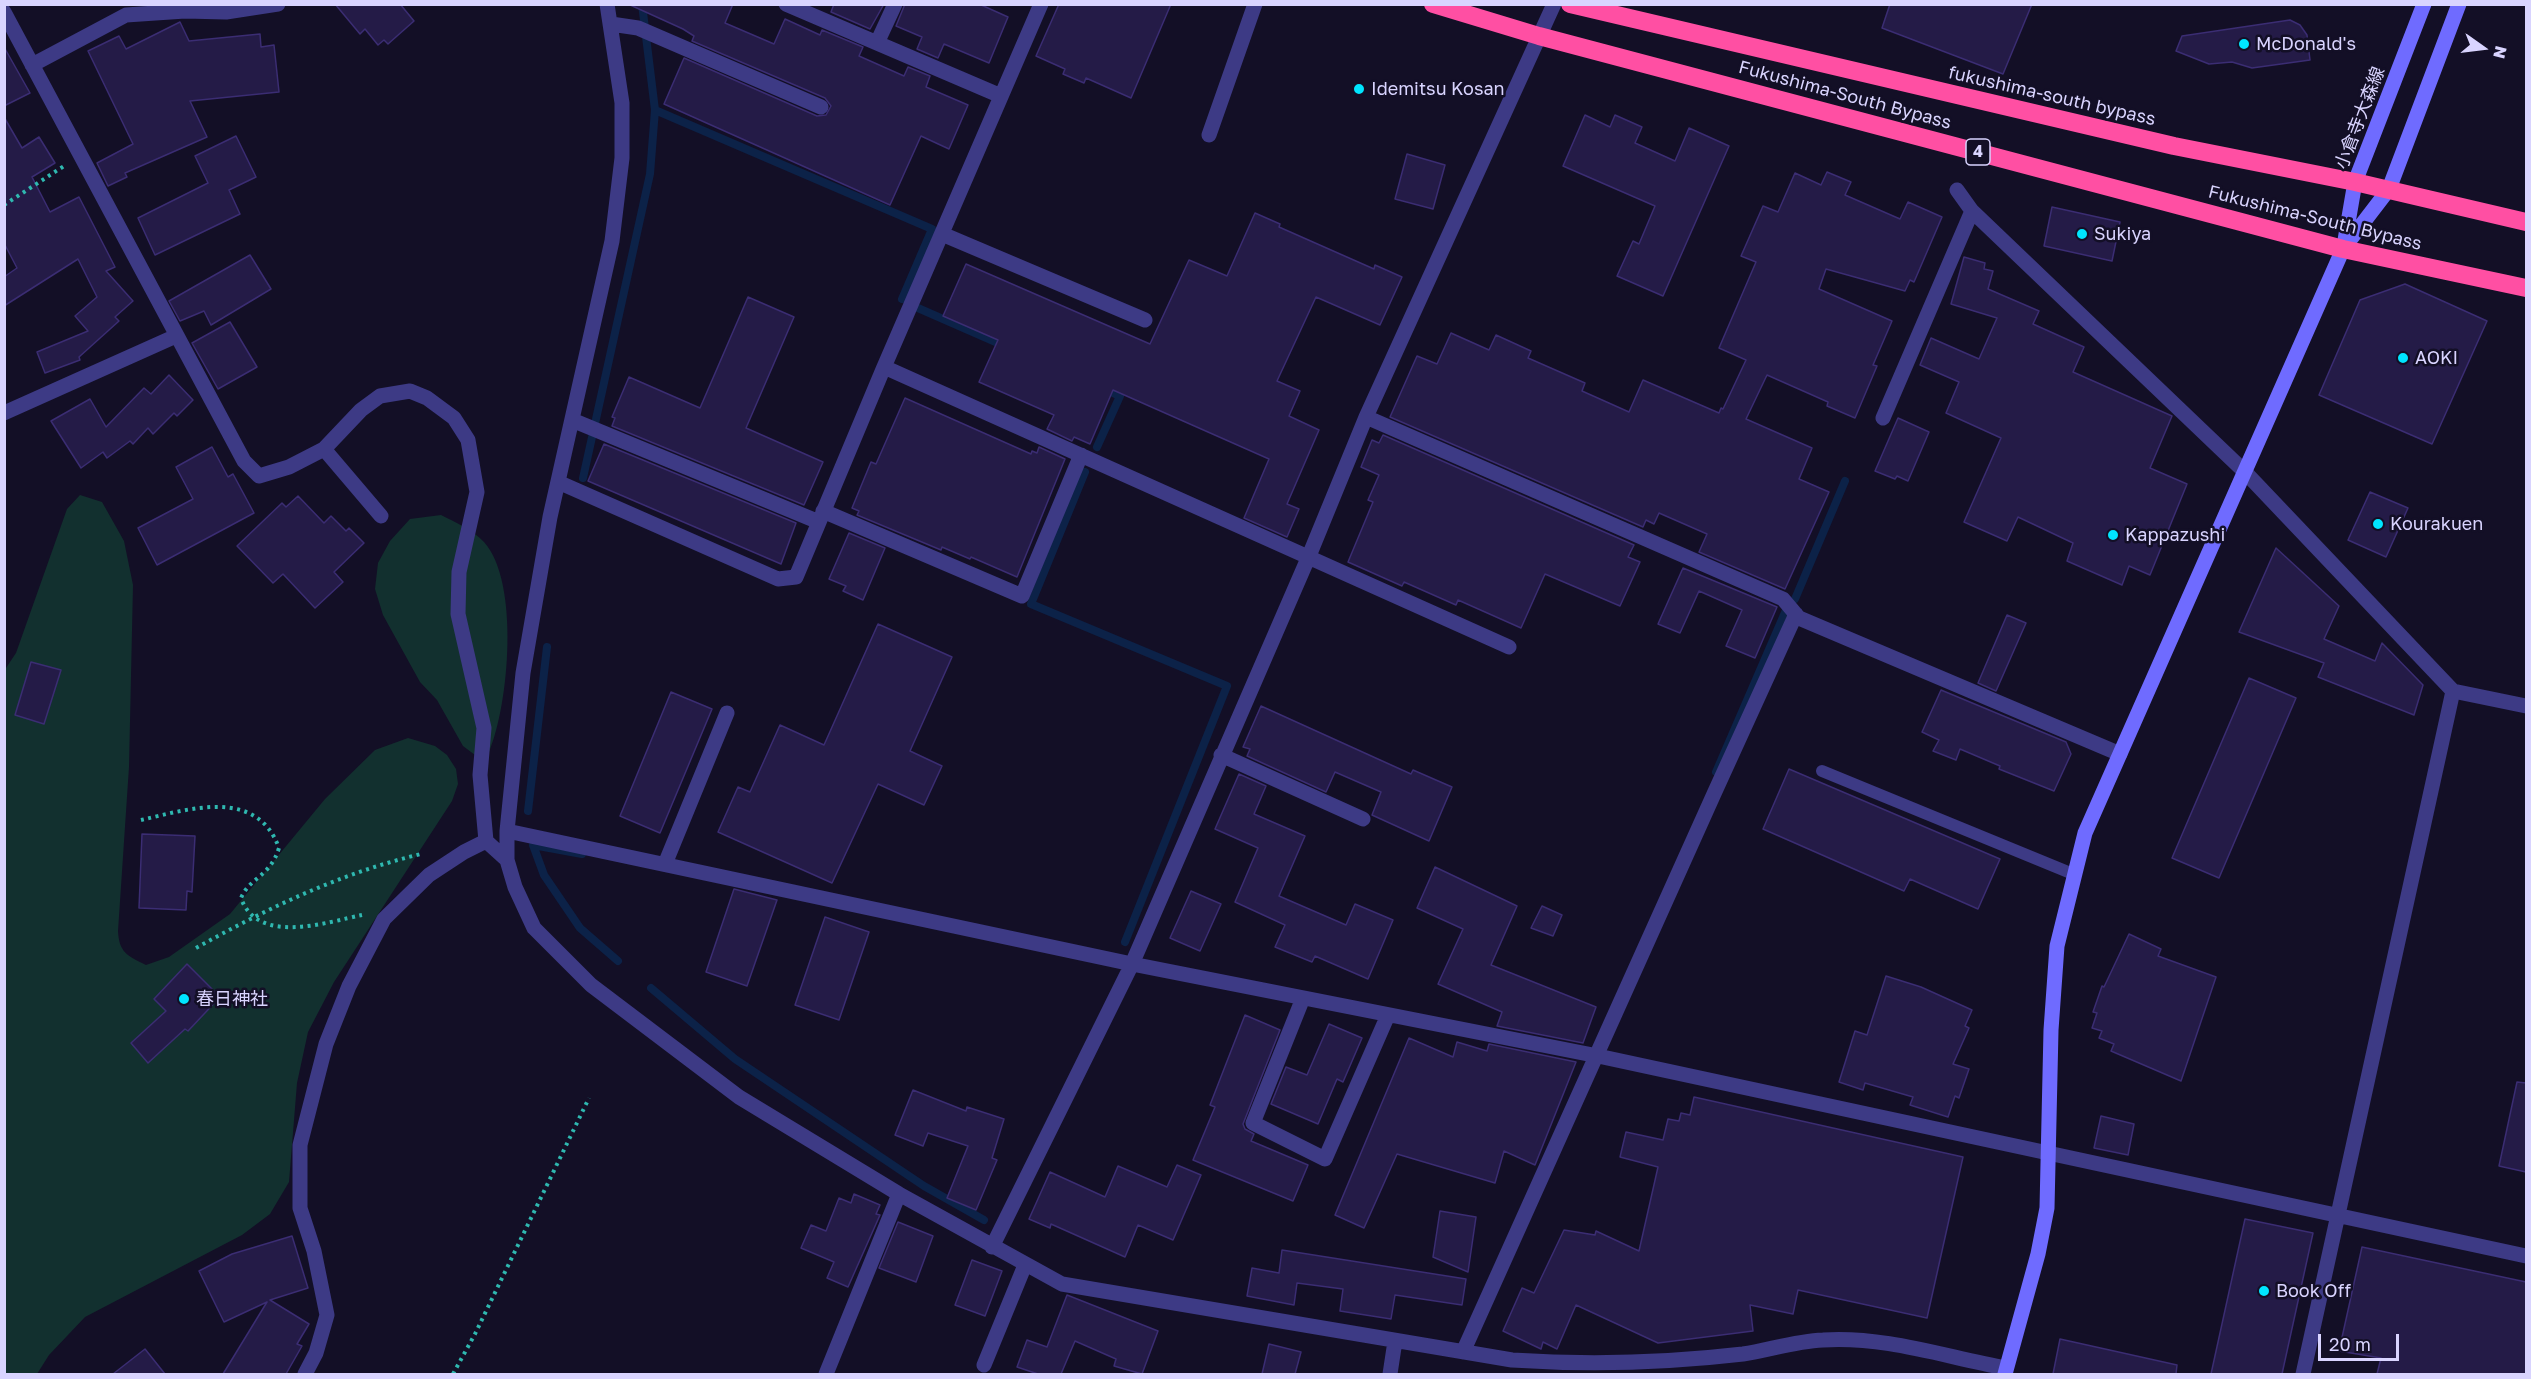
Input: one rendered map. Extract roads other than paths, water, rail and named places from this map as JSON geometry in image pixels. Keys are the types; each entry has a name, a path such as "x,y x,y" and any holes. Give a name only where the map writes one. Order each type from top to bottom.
{"highway":[{"name":"Fukushima-South Bypass","path":"1433,4 1539,36 2343,249 2526,288"},
{"name":"fukushima-south bypass","path":"1570,4 2174,146 2389,189 2526,222"}],"street":[{"path":"32,65 126,15 145,9 226,12 278,4"},
{"path":"607,4 622,103 622,158 612,241 558,482 523,673 507,831 507,860 515,887 534,928 591,985 739,1098 899,1194 1062,1284 1098,1292 1512,1360 1634,1369 1744,1354 1822,1340 1893,1342 2006,1371 2038,1254 2047,1208 2051,1030 2057,946 2085,833 2343,249 2389,189 2459,4"},
{"path":"877,43 895,4"},
{"path":"558,482 778,579 796,577 1041,4"},
{"path":"1209,135 1255,4"},
{"path":"992,1247 1132,964 1309,556 1365,417 1554,4"},
{"name":"小倉寺大森線","path":"2343,249 2355,182 2424,4"},
{"path":"788,5 1001,96"},
{"path":"4,12 79,157 244,461 259,476 289,467 324,448 361,410 380,396 410,391 427,398 454,418 468,440 477,492 459,572 458,614 484,728 480,775 486,841 507,860"},
{"path":"611,24 638,28 821,107"},
{"path":"1957,190 1972,211 2244,471 2453,691 2526,706"},
{"path":"1883,418 1972,211"},
{"path":"942,234 1145,320"},
{"path":"4,413 176,336"},
{"path":"884,367 1509,647"},
{"path":"1365,417 1784,599 1799,618 2120,754"},
{"path":"572,420 1022,596 1081,455"},
{"path":"324,448 381,516"},
{"path":"1463,1352 1598,1056 1690,843 1796,614"},
{"path":"2303,1374 2453,691"},
{"path":"665,864 727,712"},
{"path":"1221,755 1363,819"},
{"path":"507,831 1132,964 1598,1056 2048,1151 2337,1217 2526,1256"},
{"path":"305,1374 316,1353 327,1315 314,1251 300,1208 300,1145 326,1044 349,986 384,919 429,874 486,841"},
{"path":"1303,998 1253,1123 1326,1159 1388,1015"},
{"path":"826,1374 899,1194"},
{"path":"984,1365 1025,1265"},
{"path":"1390,1374 1395,1341"}],"lane":[{"path":"1822,771 2073,874"}],"waterway":[{"path":"583,478 650,174 655,110 642,4"},
{"path":"655,110 932,229 902,299"},
{"path":"911,305 1007,347"},
{"path":"1097,447 1120,396 1104,389"},
{"path":"1085,472 1031,604 1227,686 1125,942"},
{"path":"1795,599 1845,481"},
{"path":"1716,772 1786,610"},
{"path":"528,811 547,647"},
{"path":"582,854 533,845 544,875 580,928 618,961"},
{"path":"651,988 735,1059 924,1186 984,1220"}],"place":[{"name":"McDonald's","path":"2244,44"},
{"name":"Idemitsu Kosan","path":"1359,89"},
{"name":"Sukiya","path":"2082,234"},
{"name":"AOKI","path":"2403,358"},
{"name":"Kourakuen","path":"2378,524"},
{"name":"Kappazushi","path":"2113,535"},
{"name":"春日神社","path":"184,999"},
{"name":"Book Off","path":"2264,1291"}]}
